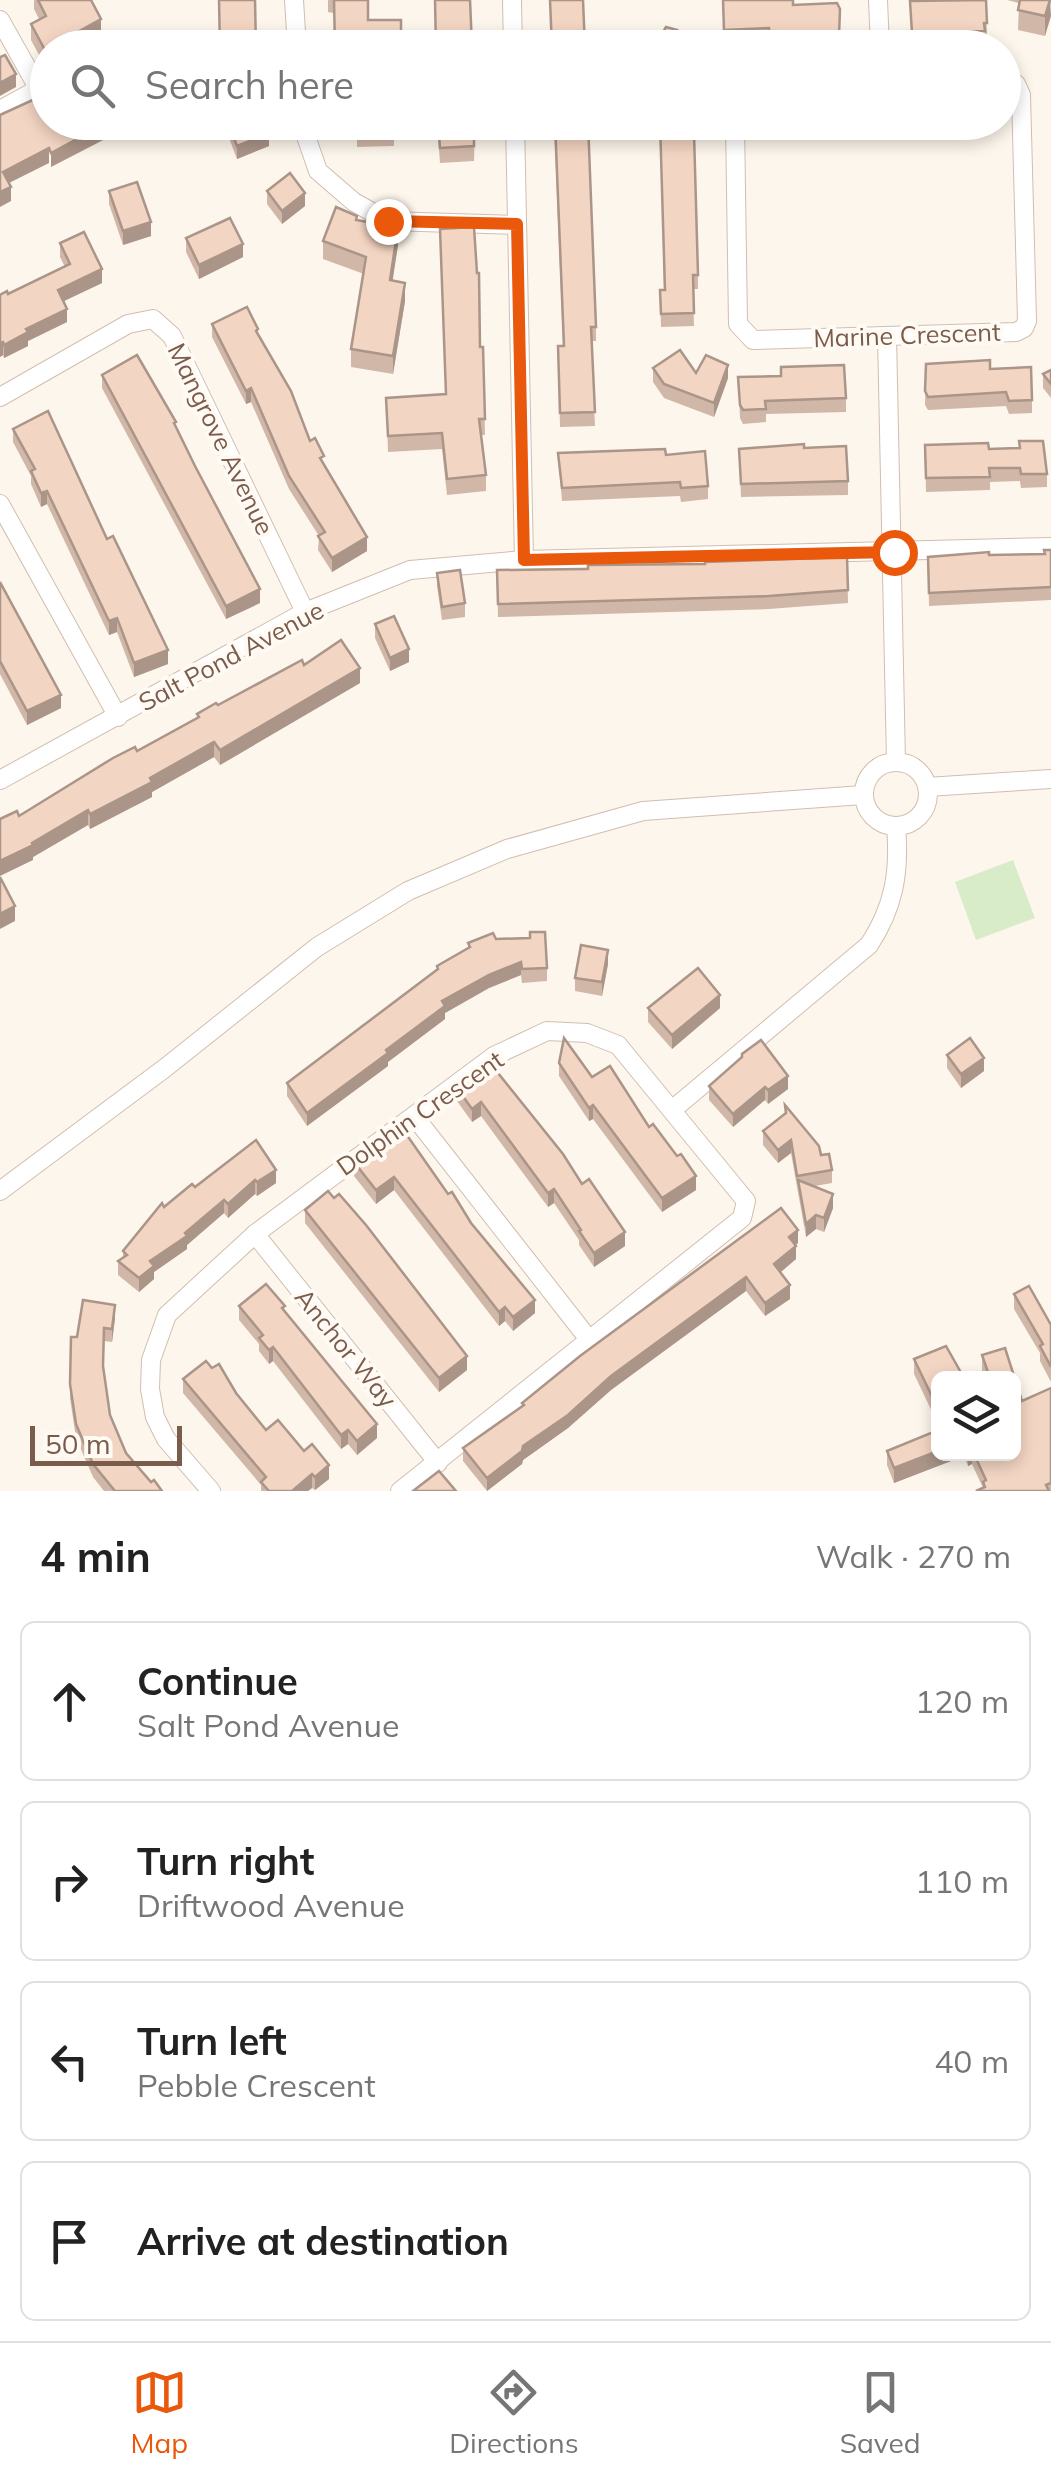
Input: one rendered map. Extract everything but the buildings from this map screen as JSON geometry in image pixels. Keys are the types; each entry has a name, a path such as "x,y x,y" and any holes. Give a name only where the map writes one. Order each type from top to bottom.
{"street":[{"path":"294,0 295,30"},
{"path":"512,0 513,30"},
{"path":"878,0 879,30"},
{"path":"0,20 30,73"},
{"name":"Marine Crescent","path":"735,140 738,324 744,334 753,340 1016,332 1027,321 1021,93"},
{"path":"0,110 30,94"},
{"path":"307,140 318,171 354,202 388,221 517,224"},
{"path":"515,140 524,560"},
{"name":"Mangrove Avenue","path":"0,397 128,324 153,319 172,336 305,612"},
{"path":"886,336 896,762"},
{"path":"0,504 118,716"},
{"name":"Salt Pond Avenue","path":"0,780 305,612 410,570 524,560 1051,547"},
{"path":"896,762 920,772 928,787 921,814 914,822 896,827 876,820 863,794 873,771 896,762"},
{"path":"928,787 1051,779"},
{"path":"0,1190 166,1068 318,947 408,891 506,849 643,811 863,794"},
{"path":"672,1110 869,945 885,921 896,887 896,827"},
{"name":"Dolphin Crescent","path":"212,1491 166,1439 155,1418 150,1389 152,1360 167,1315 255,1234 494,1056 547,1032 586,1033 618,1045 746,1201 747,1209 742,1218 591,1342 400,1491"},
{"path":"414,1116 591,1342"},
{"name":"Anchor Way","path":"255,1234 438,1463"}],"green space":[{"path":"1013,860 1035,918 976,940 955,882"}],"route":[{"path":"388,221 517,224 524,560 894,552"}]}
